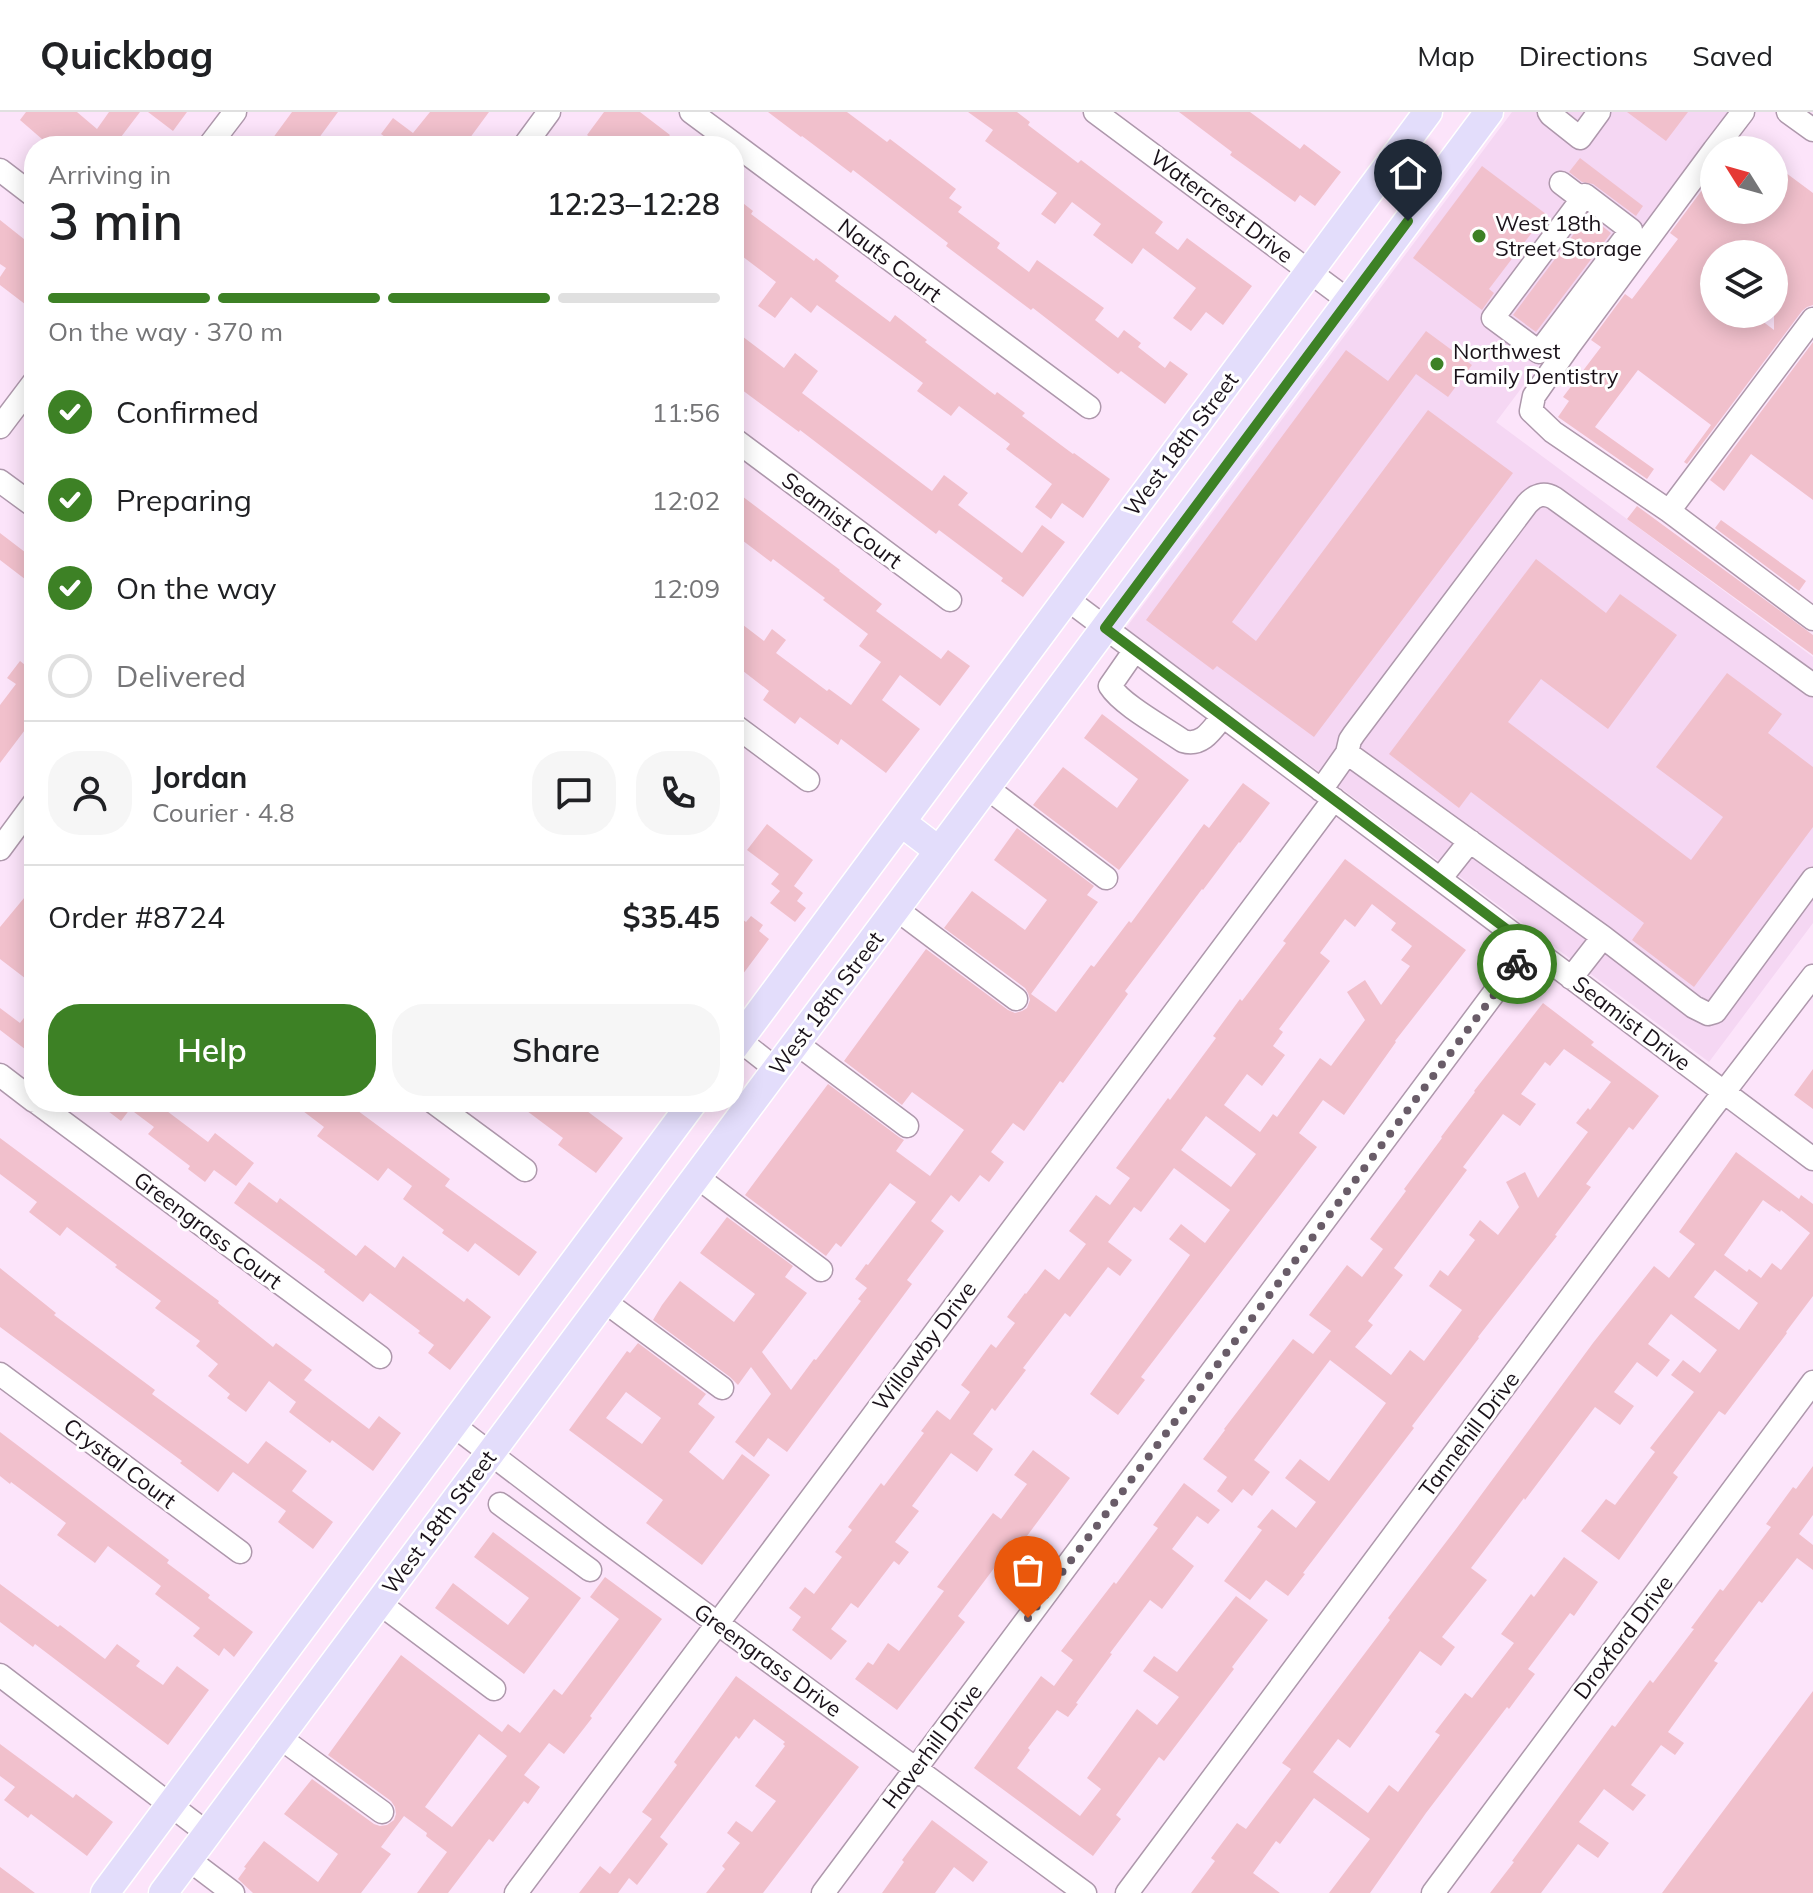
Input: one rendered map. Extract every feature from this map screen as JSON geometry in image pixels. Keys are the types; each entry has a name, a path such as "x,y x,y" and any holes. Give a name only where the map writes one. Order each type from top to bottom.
{"main road":[{"name":"West 18th Street","path":"744,1030 1428,112"},
{"name":"West 18th Street","path":"163,1893 1489,112"},
{"path":"901,822 939,851"},
{"path":"105,1893 686,1112"},
{"path":"313,1613 351,1641"}],"street":[{"path":"217,136 235,112"},
{"path":"531,136 549,112"},
{"name":"Nauts Court","path":"691,112 723,136"},
{"name":"Watercrest Drive","path":"1095,112 1349,301"},
{"path":"1549,112 1580,138 1599,112"},
{"path":"1725,136 1743,112"},
{"path":"1788,112 1813,130"},
{"name":"Nauts Court","path":"744,151 1089,407"},
{"path":"1700,169 1534,396 1531,411 1553,432 1669,511 1813,619"},
{"path":"0,170 24,188"},
{"path":"1561,183 1582,199"},
{"path":"1585,195 1631,230 1539,352 1493,318 1582,199 1585,195"},
{"path":"1669,511 1813,319"},
{"path":"0,427 24,395"},
{"name":"Seamist Court","path":"744,446 950,600"},
{"path":"0,481 24,499"},
{"name":"Willowby Drive","path":"516,1893 1327,794 1354,734 1527,504 1537,496 1547,494 1554,498 1813,685"},
{"name":"Seamist Drive","path":"1067,599 1813,1159"},
{"path":"1135,650 1110,686 1127,703 1189,744 1199,742 1223,716"},
{"path":"744,732 808,780"},
{"path":"1347,753 1603,937 1694,1007 1708,1014 1715,1012 1813,879"},
{"path":"987,788 1106,878"},
{"path":"0,849 24,817"},
{"path":"1440,879 1470,841"},
{"path":"896,909 1016,999"},
{"path":"1571,978 1603,937"},
{"name":"Haverhill Drive","path":"823,1893 1529,946"},
{"name":"Tannehill Drive","path":"1127,1893 1813,976"},
{"path":"796,1043 907,1126"},
{"path":"744,1047 776,1069"},
{"name":"Greengrass Court","path":"0,1075 24,1093"},
{"name":"Greengrass Court","path":"50,1112 380,1357"},
{"path":"447,1112 525,1170"},
{"path":"697,1177 821,1270"},
{"path":"604,1301 722,1388"},
{"name":"Crystal Court","path":"0,1374 240,1552"},
{"name":"Droxford Drive","path":"1433,1893 1813,1382"},
{"name":"Greengrass Drive","path":"453,1425 600,1537 1085,1893"},
{"path":"522,1476 495,1500 586,1567 600,1537"},
{"path":"379,1603 494,1689"},
{"path":"0,1675 207,1833"},
{"path":"279,1737 382,1812"},
{"path":"188,1859 233,1893"}],"shaded area":[{"path":"1512,112 1729,112 1711,136 1700,136 1700,151 1496,422 1813,657 1813,923 1709,1062 1126,628"}],"building":[{"path":"26,112 77,112 97,129 109,112 140,112 122,136 38,136 20,120"},
{"path":"148,112 187,112 173,131"},
{"path":"292,112 338,112 320,136 274,136"},
{"path":"430,112 489,112 471,136 381,134 393,118 413,133"},
{"path":"604,112 640,112 670,135 588,136"},
{"path":"768,112 847,112 887,142 890,139 956,189 949,198 962,207 958,212 1000,243 997,248 1029,272 1037,260 1104,308 1095,320 1118,338 1124,330 1141,343 1138,347 1165,368 1170,361 1188,374 1165,404 1121,371 1118,374 946,246 948,243 853,170 851,173"},
{"path":"968,112 1017,112 1030,122 1028,125 1078,163 1081,160 1163,222 1155,233 1178,250 1187,238 1252,286 1223,325 1206,312 1191,331 1173,318 1196,288 1143,248 1132,264 1093,235 1101,224 1072,202 1055,224 1041,214 1057,193 985,141 993,130"},
{"path":"1179,112 1250,112 1300,149 1304,144 1341,172 1315,206 1300,195 1295,202 1230,155 1232,152"},
{"path":"1627,112 1688,112 1666,141"},
{"path":"1580,158 1643,206 1636,216 1593,184 1582,182 1569,172"},
{"name":"West 18th Street Storage","path":"1482,166 1546,214 1489,289 1494,293 1482,310 1413,258"},
{"path":"1788,174 1813,193 1813,305 1802,311 1687,464 1684,462 1711,425 1638,370 1595,427 1654,469 1647,479 1558,417 1569,401 1563,397 1601,347 1591,340 1625,294 1632,299 1678,239 1670,233 1700,193 1700,224 1788,224"},
{"path":"744,204 753,211 751,214 839,276 835,281 890,322 895,315 995,395 997,392 1025,413 1022,416 1110,479 1083,518 1062,503 1051,519 1035,507 1052,484 1006,449 1010,444 959,406 951,416 917,391 923,383 817,305 811,313 791,297 775,318 758,306 776,282 744,258"},
{"path":"1588,215 1611,233 1536,332 1513,315"},
{"path":"0,220 24,239 24,303 0,285 0,277 6,268 0,264"},
{"path":"1426,331 1472,365 1448,397 1416,374 1232,622 1256,641 1428,410 1513,473 1314,737 1217,666 1213,670 1146,620 1346,350 1388,381"},
{"path":"744,338 784,368 795,353 818,371 802,393 932,491 944,475 968,493 958,505 1022,553 1042,525 1065,542 1023,597 939,530 936,534 744,391"},
{"path":"1813,342 1813,500 1751,454 1724,491 1710,480"},
{"path":"744,498 882,604 876,611 941,659 948,650 970,666 940,706 900,675 882,700 920,729 886,773 841,739 838,745 800,717 795,724 763,700 769,691 744,672 744,626 764,641 772,629 786,640 776,653 851,705 881,662 859,646 868,634 773,559 771,562 744,542"},
{"path":"1637,506 1813,635 1813,655 1627,519"},
{"path":"1721,520 1806,581 1799,591 1715,528"},
{"path":"0,533 24,551 24,578 0,560"},
{"path":"1536,559 1606,613 1620,594 1677,635 1608,729 1541,679 1508,722 1691,860 1723,817 1656,767 1727,673 1782,714 1768,733 1813,767 1813,827 1694,987 1632,940 1644,923 1471,792 1459,808 1389,754"},
{"path":"20,661 24,664 24,731 0,763 0,705 16,684 7,678"},
{"path":"1102,714 1189,780 1119,870 1033,805 1063,767 1117,808 1138,779 1084,738"},
{"path":"1243,783 1270,803 1125,991 1128,994 1063,1083 1060,1081 1024,1131 1013,1123 991,1152 1004,1162 989,1182 980,1175 959,1202 951,1195 931,1221 944,1231 907,1280 912,1284 787,1452 768,1438 754,1457 735,1442 771,1394 751,1367 738,1385 653,1320 662,1305 680,1281 734,1322 755,1294 700,1253 727,1217 793,1266 785,1277 807,1293 762,1352 791,1390 861,1301 858,1299 867,1288 855,1279 916,1202 890,1183 841,1247 836,1243 826,1256 745,1195 828,1084 904,1140 896,1151 930,1176 964,1130 912,1092 902,1105 844,1061 926,949 1008,1010 1015,1013 1027,1008 1030,1000 1025,988 944,928 972,891 1025,930 1047,900 994,860 1017,828 1094,886 1087,895 1098,902 1031,994 1056,1012 1091,965 1094,967 1129,921 1131,923 1204,824 1209,828"},
{"path":"767,824 813,860 794,886 803,893 797,901 806,908 795,922 770,903 780,891 771,884 779,874 747,850"},
{"path":"1345,859 1466,950 1395,1041 1344,1115 1323,1100 1299,1133 1317,1147 1141,1377 1145,1380 1118,1415 1090,1394 1190,1255 1169,1239 1181,1224 1205,1243 1230,1210 1174,1168 1141,1212 1134,1207 1108,1242 1132,1260 1120,1276 1108,1267 1070,1317 1065,1313 995,1411 992,1408 973,1434 993,1449 977,1472 951,1453 912,1506 919,1511 895,1542 909,1552 899,1565 894,1561 858,1608 851,1603 831,1629 847,1641 831,1660 792,1630 801,1617 789,1608 805,1587 814,1594 842,1557 835,1552 852,1530 848,1527 881,1483 884,1486 924,1433 921,1431 937,1410 950,1420 970,1392 961,1385 991,1344 996,1348 1015,1323 1007,1317 1025,1293 1045,1269 1059,1280 1086,1244 1069,1231 1096,1195 1110,1205 1130,1178 1116,1168 1216,1038 1213,1036 1240,999 1242,1001 1286,943 1283,941","holes":["1372,904 1396,923 1391,930 1412,946 1401,960 1410,966 1381,1005 1365,980 1347,992 1365,1020 1331,1066 1320,1058 1277,1117 1273,1114 1260,1132 1224,1105 1247,1074 1262,1086 1285,1055 1273,1046 1283,1032 1279,1029 1330,961 1320,953 1345,919 1355,927","1206,1116 1256,1154 1231,1187 1181,1150"]},
{"path":"24,898 24,977 0,959 0,927"},
{"path":"751,916 763,925 759,931 769,939 744,973 744,920"},
{"path":"1543,1003 1594,1042 1591,1045 1659,1096 1633,1130 1629,1127 1586,1184 1591,1187 1557,1236 1478,1337 1288,1596 1266,1580 1250,1600 1224,1581 1262,1530 1257,1527 1272,1509 1296,1528 1316,1502 1285,1478 1300,1459 1329,1481 1386,1403 1330,1360 1254,1460 1270,1472 1252,1496 1243,1489 1232,1503 1217,1491 1227,1477 1203,1459 1293,1339 1313,1354 1331,1331 1309,1315 1347,1265 1362,1277 1383,1249 1370,1239 1474,1091","holes":["1564,1049 1611,1082 1576,1123 1588,1132 1538,1198 1525,1172 1506,1182 1519,1207 1498,1235 1480,1220 1469,1235 1475,1240 1448,1276 1440,1270 1429,1286 1462,1310 1424,1361 1410,1350 1391,1375 1355,1347 1373,1325 1368,1321 1403,1275 1394,1268 1467,1170 1463,1167 1503,1114 1520,1126 1536,1104 1521,1094 1545,1062 1550,1066"]},
{"path":"0,1008 20,1023 24,1018 24,1048 0,1030"},
{"path":"1813,1069 1813,1109 1794,1095"},
{"path":"109,1112 128,1112 121,1121"},
{"path":"134,1112 168,1112 208,1142 215,1133 254,1163 236,1186 214,1170 205,1182 188,1169 190,1166 148,1134 154,1127"},
{"path":"304,1112 360,1112 450,1179 445,1186 537,1252 519,1276 475,1243 468,1252 403,1199 412,1186 388,1168 378,1181 317,1136 324,1127"},
{"path":"528,1112 588,1112 623,1138 596,1173 558,1145 563,1138"},
{"path":"0,1138 219,1301 273,1347 276,1343 312,1370 304,1380 369,1429 379,1416 401,1433 373,1471 289,1412 296,1402 269,1381 246,1412 227,1398 230,1394 208,1376 218,1364 196,1346 200,1341 155,1308 161,1301 67,1227 60,1236 29,1212 37,1202 0,1174"},
{"path":"1736,1152 1799,1199 1801,1195 1813,1204 1813,1296 1725,1415 1719,1411 1673,1473 1678,1477 1619,1560 1581,1531 1606,1499 1615,1505 1655,1452 1650,1448 1694,1392 1671,1375 1683,1360 1700,1373 1717,1350 1671,1314 1648,1344 1670,1360 1657,1377 1637,1362 1614,1392 1634,1406 1620,1425 1595,1407 1471,1568 1487,1580 1442,1637 1455,1647 1441,1666 1420,1651 1350,1748 1338,1739 1313,1772 1368,1813 1389,1785 1398,1792 1440,1735 1435,1732 1465,1693 1472,1698 1514,1643 1501,1634 1564,1557 1598,1582 1574,1616 1570,1613 1528,1669 1535,1674 1426,1813 1370,1893 1329,1893 1370,1839 1314,1798 1280,1844 1276,1841 1253,1873 1280,1893 1191,1893 1215,1861 1211,1858 1237,1823 1246,1829 1291,1769 1282,1763 1593,1343 1654,1266 1669,1278 1695,1244 1679,1232","holes":["1763,1200 1810,1233 1781,1270 1772,1263 1761,1278 1724,1255","1715,1270 1758,1303 1739,1330 1694,1297"]},
{"path":"249,1182 277,1203 280,1198 356,1256 365,1245 395,1268 403,1256 464,1302 467,1298 491,1317 450,1370 428,1353 434,1345 418,1333 420,1331 370,1293 363,1302 234,1203"},
{"path":"0,1268 56,1313 54,1315 155,1390 152,1394 248,1464 266,1441 307,1471 292,1491 333,1522 313,1549 278,1522 286,1511 233,1472 218,1492 180,1463 182,1461 0,1327"},
{"path":"638,1343 706,1394 698,1404 715,1417 689,1452 723,1480 742,1454 770,1475 702,1565 646,1523 663,1500 569,1430 627,1351 630,1353","holes":["626,1392 661,1418 642,1444 606,1418"]},
{"path":"0,1432 169,1560 167,1563 253,1632 234,1657 224,1648 219,1656 193,1636 200,1628 155,1594 161,1586 108,1546 95,1563 57,1535 66,1523 0,1476"},
{"path":"1033,1450 1070,1478 1004,1567 998,1563 958,1616 965,1622 897,1710 855,1679 868,1662 873,1665 888,1643 899,1651 944,1591 937,1587 993,1513 1001,1519 1027,1484 1014,1475"},
{"path":"1813,1466 1813,1515 1799,1534 1813,1545 1813,1570 1797,1558 1762,1603 1759,1601 1714,1661 1718,1663 1668,1732 1684,1743 1675,1755 1661,1745 1631,1785 1646,1795 1633,1811 1604,1789 1579,1822 1609,1843 1598,1858 1578,1844 1541,1893 1490,1893 1612,1725 1615,1727 1650,1680 1653,1683 1720,1589 1723,1591 1771,1527 1766,1524 1793,1487 1796,1489"},
{"path":"1184,1483 1220,1510 1208,1524 1197,1516 1172,1549 1194,1566 1162,1609 1150,1600 1068,1717 1057,1710 1017,1768 1080,1816 1101,1789 1087,1778 1137,1709 1157,1725 1179,1697 1143,1671 1154,1656 1177,1672 1236,1596 1268,1620 1164,1761 1159,1757 1116,1815 1121,1819 1093,1856 974,1768 1041,1676 1054,1686 1073,1660 1061,1651 1158,1528 1153,1525"},
{"path":"493,1532 581,1598 524,1674 435,1608 453,1583 508,1625 529,1598 474,1557"},
{"path":"605,1577 662,1619 564,1754 549,1743 524,1775 540,1787 528,1804 524,1801 493,1842 489,1839 448,1893 417,1893 447,1852 404,1816 381,1847 391,1854 361,1893 253,1893 238,1879 264,1841 318,1882 338,1854 284,1814 312,1779 374,1824 387,1825 394,1820 395,1807 391,1801 328,1755 401,1655 502,1732 508,1724 520,1733 554,1689 562,1695 619,1619 590,1597","holes":["479,1734 507,1756 452,1827 425,1807"]},
{"path":"0,1584 105,1659 117,1644 140,1661 136,1666 163,1685 177,1666 209,1690 168,1745 35,1644 33,1647 0,1622"},
{"path":"736,1676 859,1767 763,1893 706,1893 740,1843 727,1833 736,1821 752,1832 776,1801 755,1786 785,1742 754,1719 739,1739 736,1736 660,1837 668,1844 637,1885 629,1878 618,1893 579,1893 600,1866 610,1874 652,1819 642,1812"},
{"path":"1813,1691 1813,1893 1662,1893 1679,1870"},
{"path":"0,1744 73,1798 76,1794 113,1822 87,1856 31,1814 28,1818 4,1800 15,1787 0,1776"},
{"path":"932,1820 988,1862 973,1882 954,1867 935,1893 882,1893 904,1862 902,1860"},
{"path":"0,1867 35,1893 0,1893"}],"way so far":[{"path":"1028,1618 1517,964"}],"place":[{"name":"West 18th Street Storage","path":"1479,236"},
{"name":"Northwest Family Dentistry","path":"1437,364"}],"route":[{"path":"1408,221 1105,628 1529,946 1517,964"}]}
